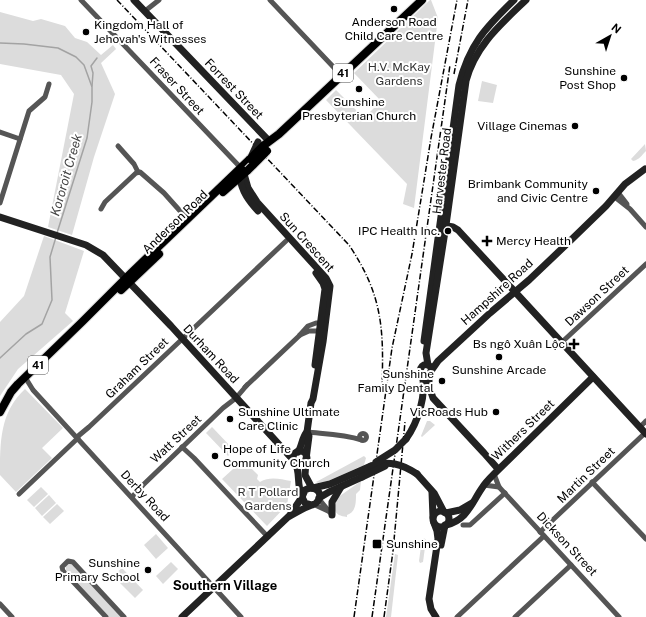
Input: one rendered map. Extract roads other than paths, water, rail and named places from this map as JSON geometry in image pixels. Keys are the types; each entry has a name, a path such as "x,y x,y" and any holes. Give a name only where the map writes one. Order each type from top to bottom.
{"main road":[{"name":"Anderson Road","path":"407,12 416,0"},
{"name":"Anderson Road","path":"0,412 11,392 25,377 188,221 243,171 250,159 279,134 407,12 422,0"},
{"name":"Anderson Road","path":"188,221 230,186 266,145"}],"street":[{"name":"Fraser Street","path":"81,0 243,171"},
{"name":"Forrest Street","path":"134,0 258,130 259,136 266,145"},
{"path":"270,0 341,75"},
{"name":"Harvester Road","path":"427,369 426,353 443,225 459,85 463,66 479,37 514,0"},
{"name":"Harvester Road","path":"443,225 468,72 485,41 526,0"},
{"path":"146,12 157,1"},
{"path":"0,203 29,111 45,97 49,84"},
{"path":"0,132 20,139"},
{"path":"118,146 134,164 138,172 144,174 156,188 182,212 188,221"},
{"name":"Hampshire Road","path":"427,369 438,361 539,270 646,168"},
{"name":"Hampshire Road","path":"606,206 626,184 646,168"},
{"name":"Sun Crescent","path":"243,171 244,193 250,202 288,239"},
{"name":"Sun Crescent","path":"243,171 248,188 254,198 316,274 324,285 325,289 323,323 310,399 311,403 307,430 304,435 302,445 297,452"},
{"path":"102,209 105,202 138,172"},
{"path":"230,186 235,187 250,202"},
{"path":"618,196 646,227"},
{"name":"Durham Road","path":"0,217 75,241 94,249 103,255 128,280 295,463"},
{"path":"443,225 454,227 458,230 643,431"},
{"name":"Graham Street","path":"19,494 288,239"},
{"name":"Dawson Street","path":"562,343 646,264"},
{"name":"Watt Street","path":"131,496 308,326 323,323"},
{"name":"Watt Street","path":"299,336 307,332 321,335"},
{"path":"288,517 302,508 316,502 329,492 341,487 395,450 406,439 416,421 427,369"},
{"name":"Dickson Street","path":"427,369 429,386 433,398 481,450 496,472 499,487 571,565 615,616"},
{"name":"Derby Road","path":"25,377 33,390 241,617"},
{"name":"Withers Street","path":"446,525 463,516 468,511 484,485 496,472 593,377"},
{"name":"Derby Road","path":"18,384 33,390"},
{"name":"Martin Street","path":"458,616 542,534 643,431 646,421"},
{"name":"Sun Crescent","path":"307,430 309,436 305,475 312,488"},
{"path":"307,430 349,436 362,440 360,437 362,434 349,436"},
{"name":"Durham Road","path":"275,441 289,450 297,452"},
{"path":"183,446 268,537"},
{"path":"295,463 302,464 306,460 304,453 297,452 293,457 295,463 299,469 298,483 305,503 316,502 332,515"},
{"path":"370,466 382,462 407,468 417,474 432,490 449,519 442,539 436,569"},
{"path":"182,617 288,517 305,490 395,464"},
{"path":"592,482 646,539"},
{"path":"484,485 499,487"},
{"path":"332,515 332,502 341,487"},
{"path":"312,488 318,491 319,494 316,502"},
{"path":"432,490 434,521 438,536 434,603 438,616"},
{"path":"463,525 470,526 505,493"},
{"path":"446,525 439,526 434,521 434,515 437,512 460,510 473,503"},
{"path":"106,617 63,571 62,566 68,561 73,562 124,617"},
{"path":"515,617 571,565"},
{"path":"0,604 12,617"}],"waterway":[{"name":"Kororoit Creek","path":"0,43 58,48 76,57 84,65 92,87 92,102 87,138 57,233"},
{"path":"92,86 93,73 91,66 97,58"},
{"name":"Kororoit Creek","path":"0,358 26,334 42,324 52,300 50,257 56,237"}],"railway":[{"path":"117,0 349,245 368,280 379,312 383,365 382,385"},
{"path":"354,617 392,348 412,254 431,138 457,0"},
{"path":"454,74 468,0"},
{"path":"372,617 450,65"},
{"path":"384,617 393,551 405,422"}],"place":[{"name":"Anderson Road Child Care Centre","path":"394,9"},
{"name":"Kingdom Hall of Jehovah's Witnesses","path":"86,32"},
{"name":"Sunshine Post Shop","path":"624,78"},
{"name":"Sunshine Presbyterian Church","path":"359,89"},
{"name":"Village Cinemas","path":"575,126"},
{"name":"Brimbank Community and Civic Centre","path":"596,191"},
{"name":"IPC Health Inc.","path":"448,231"},
{"name":"Mercy Health","path":"487,241"},
{"name":"Bs ngô Xuân Lộc","path":"574,344"},
{"name":"Sunshine Arcade","path":"499,357"},
{"name":"Sunshine Family Dental","path":"442,381"},
{"name":"VicRoads Hub","path":"496,412"},
{"name":"Sunshine Ultimate Care Clinic","path":"230,419"},
{"name":"Hope of Life Community Church","path":"215,456"},
{"name":"Sunshine","path":"377,544"},
{"name":"Sunshine Primary School","path":"148,570"}],"district":[{"name":"Southern Village","path":"225,585"}],"park label":[{"name":"H.V. McKay Gardens","path":"399,74"},
{"name":"R T Pollard Gardens","path":"268,499"}]}
